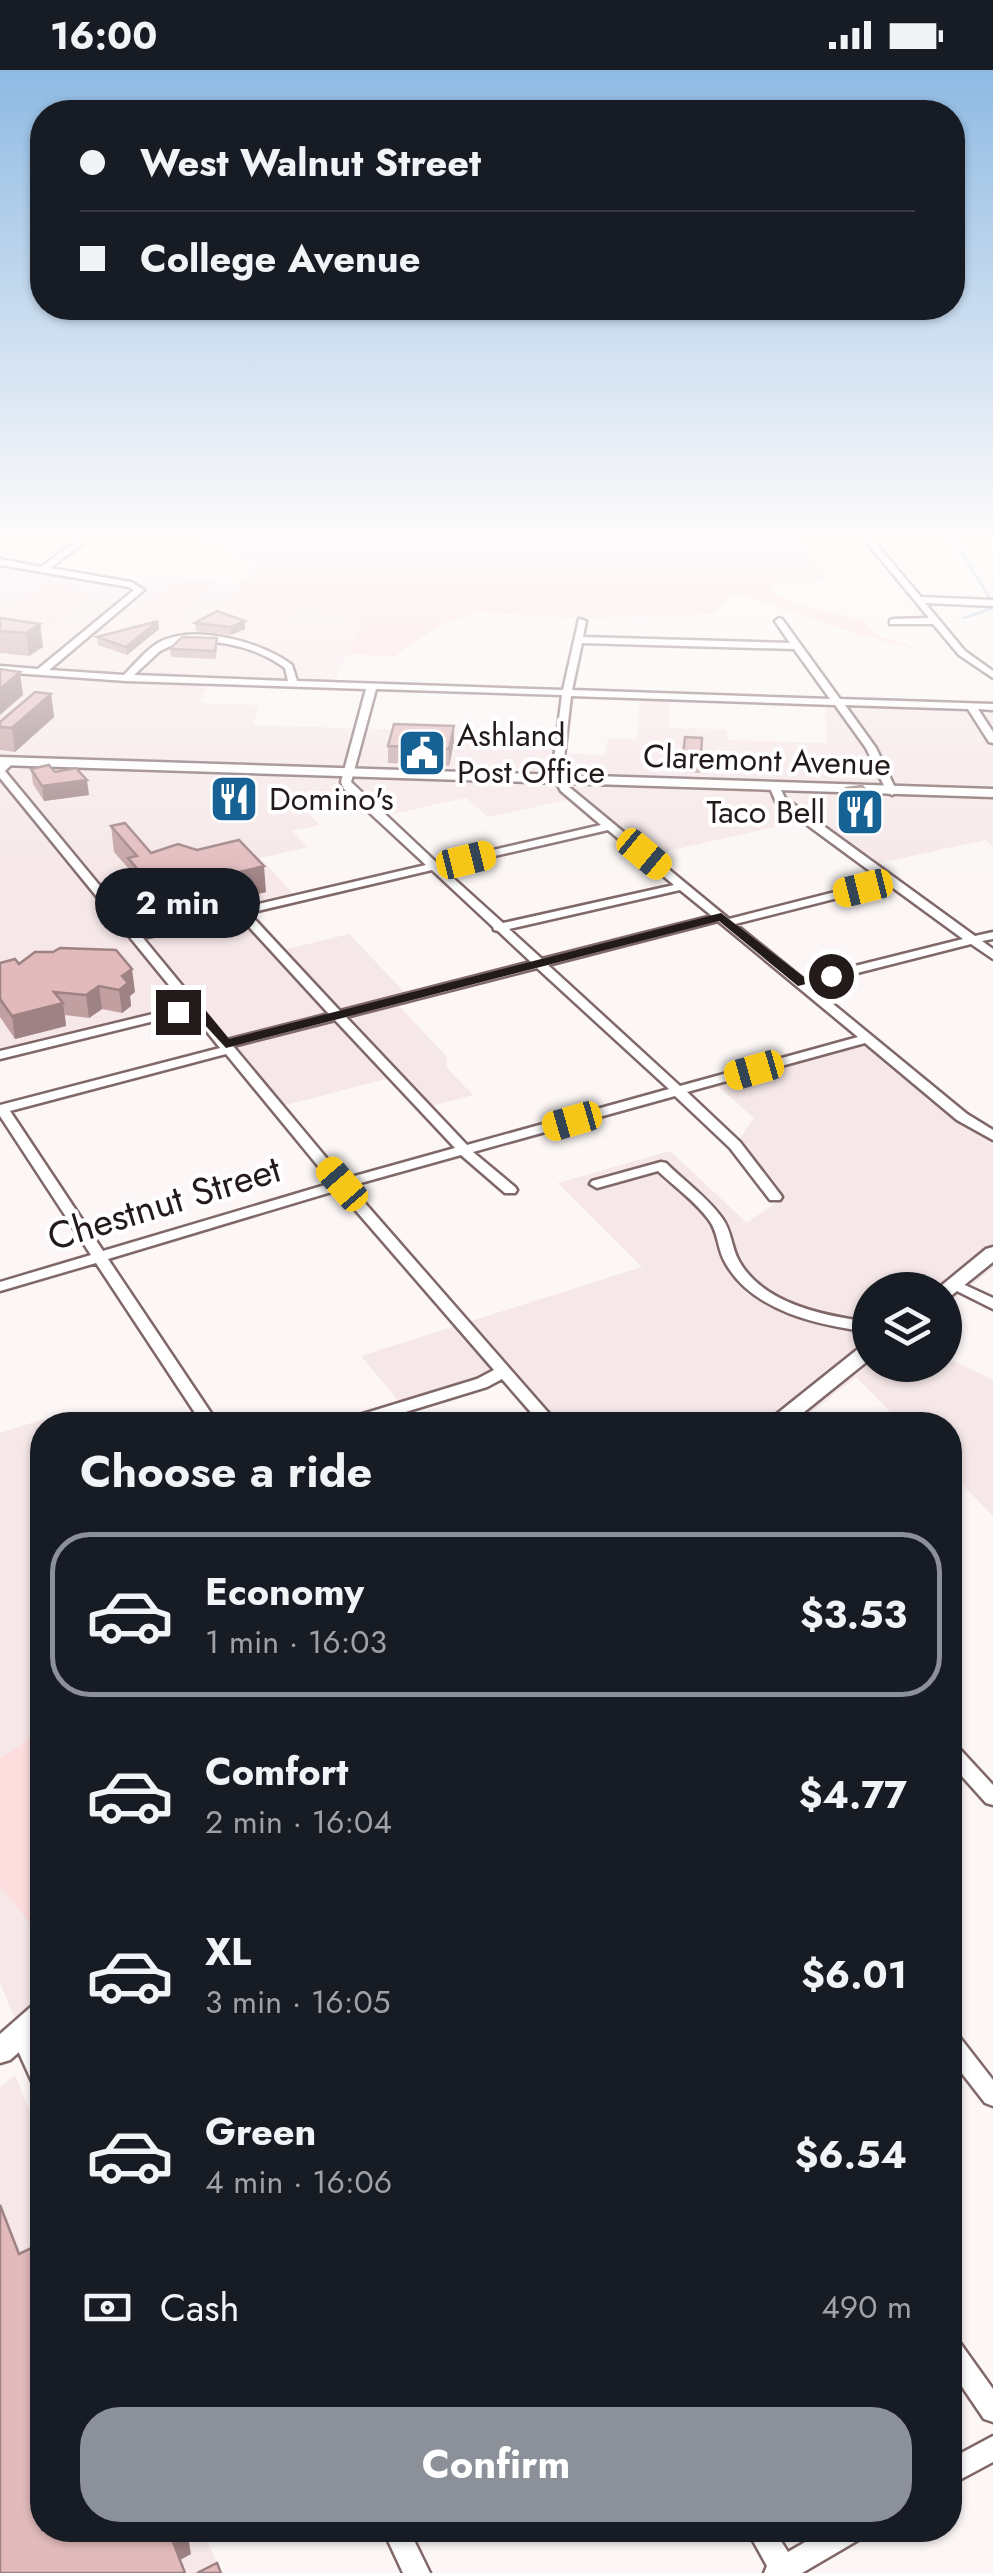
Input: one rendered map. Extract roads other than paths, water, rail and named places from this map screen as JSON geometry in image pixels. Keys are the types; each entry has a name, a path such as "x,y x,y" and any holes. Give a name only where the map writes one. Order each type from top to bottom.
{"main road":[{"name":"Claremont Avenue","path":"3,764 993,792"},
{"path":"962,1278 993,1253"},
{"path":"790,1412 852,1363"}],"street":[{"path":"38,674 61,655"},
{"path":"126,678 151,655"},
{"path":"272,655 289,667 293,683"},
{"path":"575,655 567,692 559,781 962,1117 993,1136"},
{"path":"802,655 872,748 892,792"},
{"path":"964,655 993,676"},
{"path":"0,669 126,678 993,707"},
{"path":"372,686 348,787 735,1145 775,1197"},
{"path":"971,706 993,740"},
{"path":"3,764 136,936 342,1184 540,1412"},
{"path":"776,788 780,800 993,955"},
{"path":"136,936 609,826"},
{"path":"202,1412 1,1109 537,964 890,881"},
{"path":"498,928 682,886"},
{"path":"242,912 490,1178 510,1190"},
{"path":"803,983 993,935"},
{"path":"0,1055 196,1008"},
{"name":"Chestnut Street","path":"0,1286 342,1184 868,1038"},
{"path":"596,1184 661,1166 718,1222 726,1236 728,1254 747,1280 772,1298 814,1317 852,1324"},
{"path":"962,1293 993,1304"},
{"path":"388,1412 482,1383 504,1371"},
{"path":"962,1764 993,1798"},
{"path":"962,2057 993,2096"},
{"path":"962,2365 993,2410"},
{"path":"962,2466 993,2448"},
{"path":"402,2542 417,2573"},
{"path":"766,2542 780,2571 830,2542"}],"place":[{"name":"Ashland Post Office","path":"422,753"},
{"name":"Domino's","path":"234,799"},
{"name":"Taco Bell","path":"860,812"}]}
